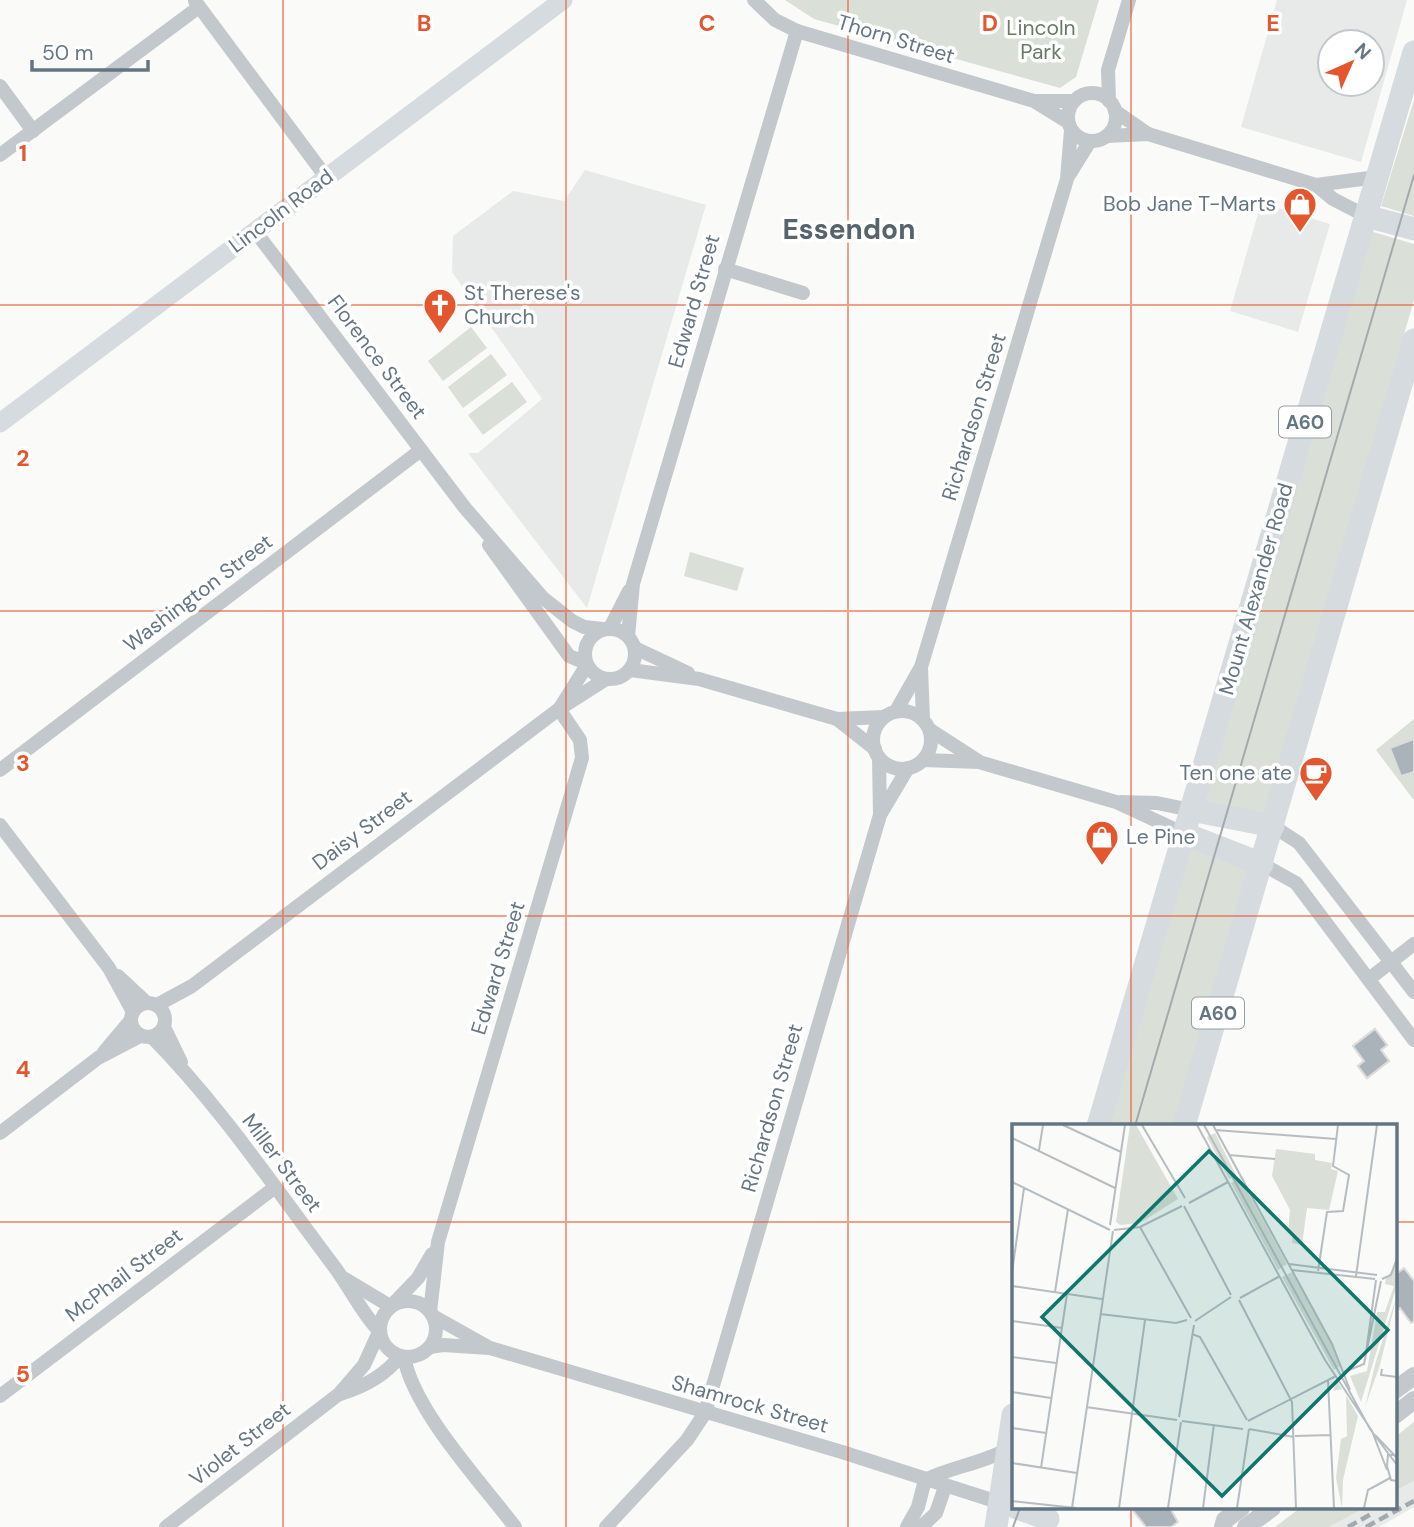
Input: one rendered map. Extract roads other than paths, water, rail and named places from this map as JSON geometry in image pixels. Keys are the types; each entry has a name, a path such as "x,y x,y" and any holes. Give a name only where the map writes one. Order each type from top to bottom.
{"main road":[{"name":"Lincoln Road","path":"0,424 563,0"},
{"name":"Mount Alexander Road","path":"1099,1124 1414,52"},
{"path":"1366,216 1414,229"},
{"name":"A60","path":"1185,1124 1414,340"},
{"path":"1192,810 1273,826"},
{"path":"1185,834 1262,864"},
{"path":"996,1527 1009,1506 1006,1450 1012,1420"},
{"path":"1021,1510 1052,1520"}],"street":[{"name":"Thorn Street","path":"754,0 775,20 797,31 1034,101 1074,101"},
{"path":"1129,0 1108,70 1090,93 1074,101 1070,126 1090,141 1107,136 1148,134 1315,185 1333,199 1366,216"},
{"path":"0,155 197,4 326,177"},
{"name":"Edward Street","path":"607,629 633,584 797,31"},
{"path":"1107,136 1115,124 1108,70"},
{"path":"0,86 33,131"},
{"path":"1090,93 1148,134"},
{"name":"Thorn Street","path":"1034,101 1070,126"},
{"name":"Richardson Street","path":"890,714 921,667 1067,179 1070,126"},
{"name":"Richardson Street","path":"1067,179 1090,141"},
{"path":"1315,185 1377,177"},
{"name":"Florence Street","path":"255,231 465,508 510,578 569,656 587,664"},
{"path":"725,269 803,292"},
{"name":"Washington Street","path":"0,770 421,450"},
{"name":"Florence Street","path":"465,508 557,611 584,627 607,629"},
{"name":"Edward Street","path":"631,642 633,584"},
{"path":"699,679 607,629 596,633 585,646 587,664 595,675 606,679 620,678 630,670 699,679 837,719 905,711 979,762"},
{"path":"630,670 631,642"},
{"name":"Daisy Street","path":"559,709 587,664"},
{"name":"Richardson Street","path":"921,667 926,725"},
{"name":"Daisy Street","path":"159,1013 559,709 606,679"},
{"name":"Edward Street","path":"432,1314 438,1242 582,758 580,740 559,709"},
{"path":"877,754 874,731 890,714"},
{"path":"837,719 892,767 908,768 923,760 979,762 1116,802 1185,834"},
{"path":"923,760 930,746 926,725"},
{"name":"Richardson Street","path":"877,754 880,815"},
{"name":"Richardson Street","path":"606,1527 687,1440 705,1413 880,815 908,768"},
{"path":"1116,802 1157,803 1192,810"},
{"name":"Miller Street","path":"0,825 109,968 159,1013 187,1072 379,1331"},
{"path":"1273,826 1299,843 1414,992"},
{"path":"1262,864 1296,883 1414,1040"},
{"path":"1368,979 1414,944"},
{"name":"Miller Street","path":"109,968 132,1016 133,1029 187,1072"},
{"path":"0,1133 98,1058 132,1016 159,1013"},
{"path":"98,1058 146,1037 159,1013"},
{"name":"McPhail Street","path":"0,1396 274,1188"},
{"name":"Edward Street","path":"391,1306 418,1278 438,1242"},
{"name":"Miller Street","path":"343,1279 391,1306"},
{"path":"402,1357 420,1355 430,1347 436,1332 432,1314 410,1300 391,1306 382,1317 379,1331 384,1345 402,1357 412,1385 435,1422 515,1527"},
{"name":"Shamrock Street","path":"432,1314 490,1348"},
{"name":"Violet Street","path":"166,1527 339,1394 364,1365 379,1331"},
{"name":"Shamrock Street","path":"430,1347 443,1345 490,1348 842,1452 1009,1506"},
{"name":"Violet Street","path":"339,1394 358,1388 385,1373 402,1357"},
{"path":"1396,1389 1414,1376"},
{"path":"1396,1414 1414,1400"},
{"path":"907,1527 918,1507 925,1480 946,1469 985,1460 1006,1450"},
{"path":"921,1527 936,1513 945,1487"},
{"path":"1223,1527 1225,1520 1238,1510"},
{"path":"1246,1527 1269,1510"}],"tram line":[{"path":"1136,1124 1414,175"},
{"path":"1013,1527 1019,1510"}],"railway":[{"path":"1366,1527 1414,1501"},
{"path":"1348,1527 1373,1513"}],"place":[{"name":"Bob Jane T-Marts","path":"1300,234"},
{"name":"St Therese's Church","path":"440,335"},
{"name":"Ten one ate","path":"1316,803"},
{"name":"Le Pine","path":"1102,867"}],"district":[{"name":"Essendon","path":"849,229"}],"park label":[{"name":"Lincoln Park","path":"1041,40"}]}
